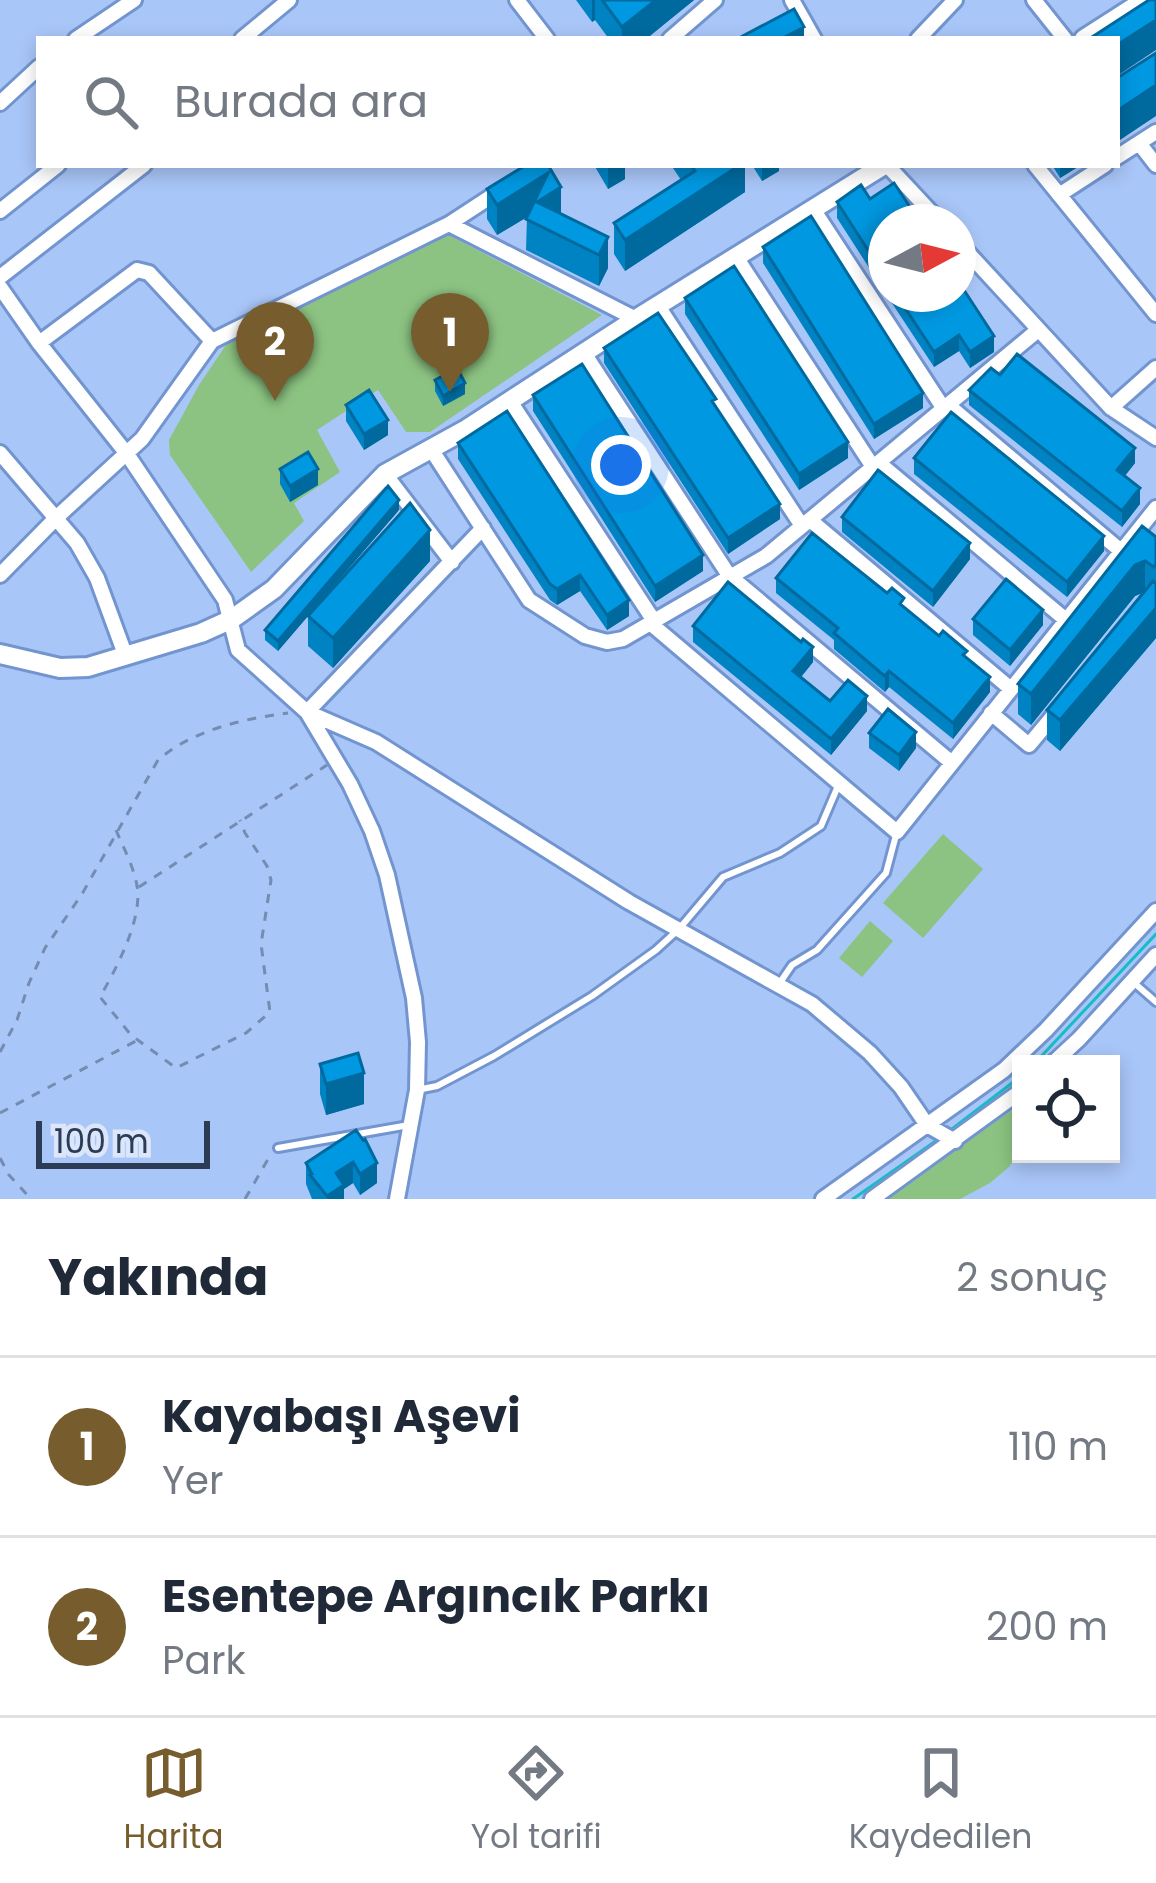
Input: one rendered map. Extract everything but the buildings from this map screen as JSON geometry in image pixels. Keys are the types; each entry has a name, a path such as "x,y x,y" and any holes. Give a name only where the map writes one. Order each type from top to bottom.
{"street":[{"path":"80,36 134,0"},
{"path":"246,36 289,0"},
{"path":"542,0 522,6 546,36"},
{"path":"673,36 715,0"},
{"path":"792,0 812,36"},
{"path":"921,36 955,0"},
{"path":"1034,0 1063,36"},
{"path":"1089,36 1145,0"},
{"path":"0,103 36,70"},
{"path":"1120,156 1156,133"},
{"path":"1139,143 1156,165"},
{"path":"0,211 54,168"},
{"path":"0,277 140,168"},
{"path":"3,659 74,668 104,664 229,620 274,589 385,475 880,168"},
{"path":"888,168 923,204"},
{"path":"1037,168 1156,314"},
{"path":"1059,195 1100,168"},
{"path":"0,574 159,419 212,341 449,224 522,177"},
{"path":"813,209 946,407 1121,551"},
{"path":"449,224 635,320"},
{"path":"736,257 876,465 1066,620"},
{"path":"976,262 1111,408 1156,438"},
{"path":"39,344 137,270 149,273 212,341"},
{"path":"0,287 127,454 225,600 233,641 244,658 307,712 376,742 629,902 812,1004 854,1036 927,1125 955,1141"},
{"path":"658,306 806,523 1012,689"},
{"path":"431,449 529,599 584,636 615,641 766,556 1038,330"},
{"path":"584,353 730,577 952,763"},
{"path":"1111,408 1156,368"},
{"path":"509,401 652,622 897,832 1156,508"},
{"path":"0,453 77,543 97,578 126,657"},
{"path":"385,475 452,562"},
{"path":"307,712 482,528"},
{"path":"991,713 1030,746 1072,692"},
{"path":"307,712 362,808 387,875 414,998 417,1090 398,1199"},
{"path":"823,1199 1026,1051 1156,911"},
{"path":"1061,1055 1156,955"},
{"path":"872,1199 1012,1098"}],"lane":[{"path":"417,1090 436,1086 525,1038 656,950 723,877 780,853 821,826 839,783"},
{"path":"779,984 792,965 817,950 886,873 897,832"},
{"path":"1132,981 1156,1002"},
{"path":"278,1148 412,1125"}],"path":[{"path":"0,1052 45,948 82,894 158,760 175,747 232,723 307,712"},
{"path":"138,889 336,759"},
{"path":"116,830 138,889 126,947 100,997 137,1040 176,1068 246,1033 270,1012 261,944 272,880 240,820"},
{"path":"0,1113 137,1040"},
{"path":"245,1199 278,1148"},
{"path":"1,1161 31,1199"}],"green space":[{"path":"441,231 602,315 430,432 406,432 378,390 317,430 340,472 294,503 304,521 251,572 170,455 169,440 199,385 226,345"},
{"path":"943,834 983,869 923,938 883,903"},
{"path":"870,921 893,941 862,977 839,958"},
{"path":"1012,1110 1012,1163 990,1183 960,1199 883,1199"}],"waterway":[{"path":"1042,1055 1156,934"},
{"path":"948,1132 1012,1083"},
{"path":"853,1199 940,1138"}],"place":[{"name":"Kayabaşı Aşevi","path":"450,392"},
{"name":"Esentepe Argıncık Parkı","path":"275,401"}]}
